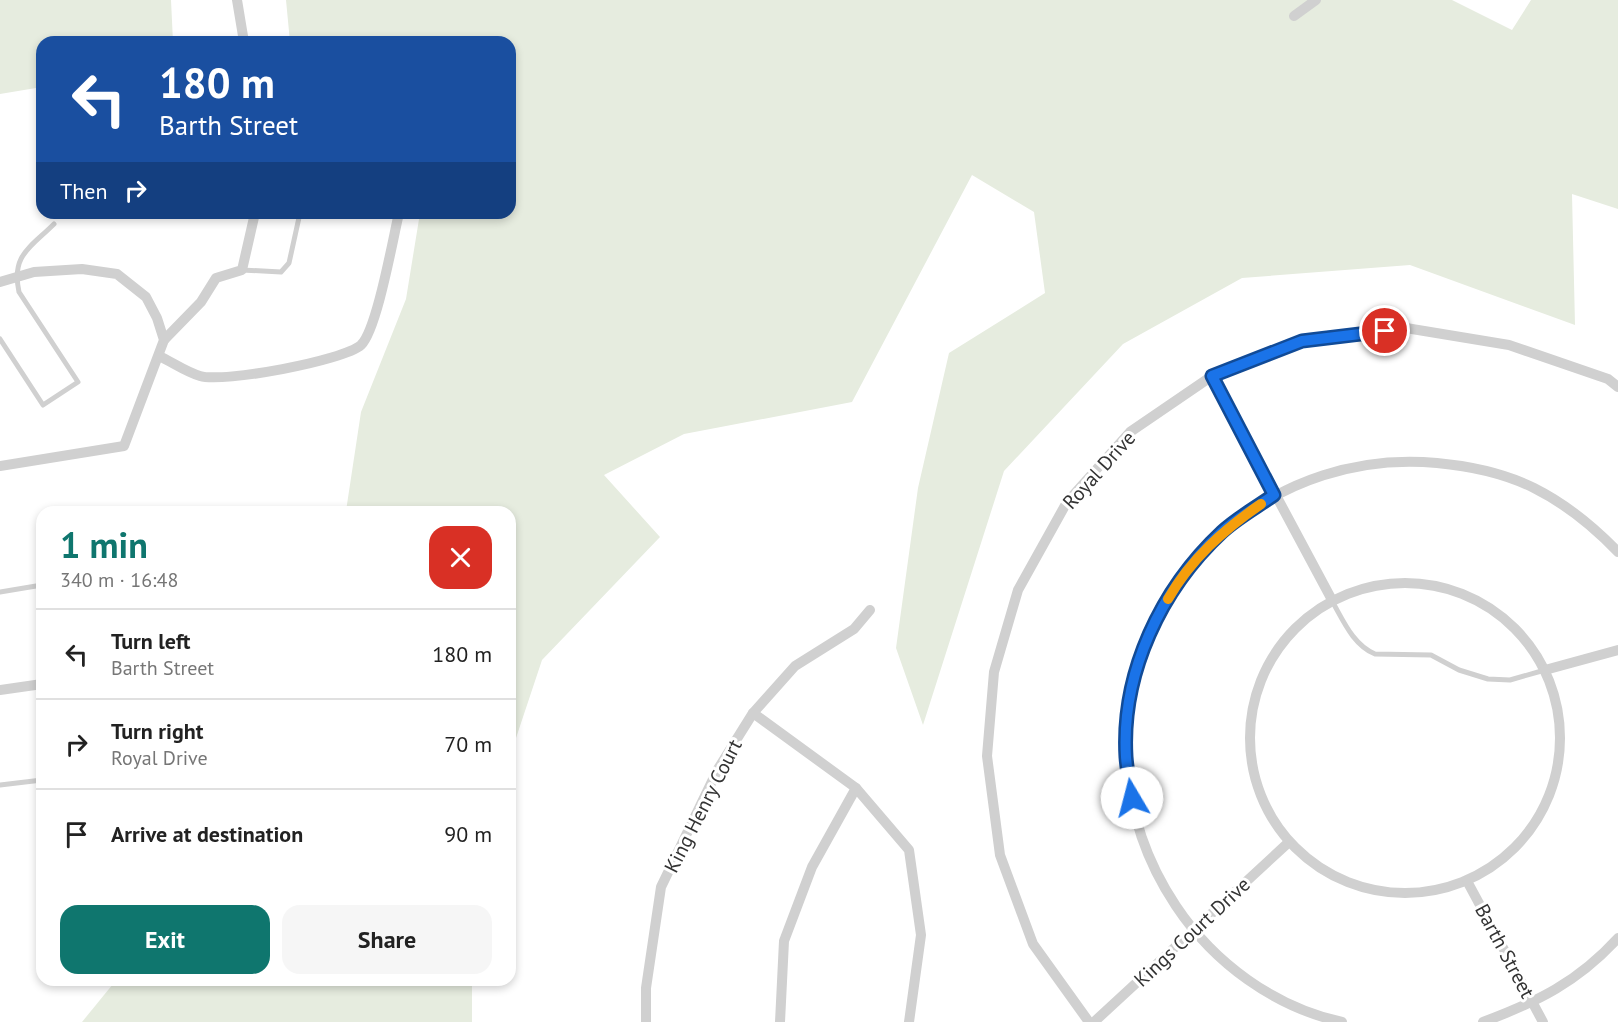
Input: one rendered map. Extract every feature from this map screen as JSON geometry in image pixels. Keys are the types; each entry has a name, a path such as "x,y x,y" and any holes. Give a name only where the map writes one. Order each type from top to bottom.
{"street":[{"path":"237,0 243,36"},
{"path":"1294,16 1317,0"},
{"path":"0,466 124,446 164,340 201,302 216,278 242,270 254,219"},
{"path":"159,356 201,376 228,377 336,358 362,344 377,310 398,219"},
{"path":"0,282 34,272 82,269 117,274 146,297 157,318 164,340"},
{"name":"Royal Drive","path":"1089,1022 1034,944 1000,855 987,756 994,672 1018,590 1067,502 1130,432 1212,376 1302,341 1406,328 1509,345 1608,380 1618,387"},
{"path":"1212,376 1332,600"},
{"path":"1342,1022 1325,1018 1275,998 1231,968 1193,930 1158,878 1135,819 1126,756 1131,693 1149,633 1180,578 1222,531 1274,495 1336,470 1403,460 1470,466 1533,487 1590,523 1618,552"},
{"path":"1401,582 1436,585 1459,592 1501,615 1526,640 1545,670 1559,718 1557,768 1540,815 1508,854 1467,880 1429,891 1391,893 1344,880 1319,867 1289,842 1264,803 1251,758 1252,711 1267,666 1294,628 1332,600 1365,587 1401,582"},
{"name":"King Henry Court","path":"646,1022 646,988 661,887 718,769 753,713 795,666 854,629 870,610"},
{"path":"1545,670 1618,650"},
{"path":"0,690 36,685"},
{"path":"753,713 856,788 909,850 921,935 909,1022"},
{"path":"780,1022 784,941 812,867 856,788"},
{"name":"Kings Court Drive","path":"1094,1022 1289,842"},
{"name":"Barth Street","path":"1467,880 1543,1022"},
{"path":"1483,1022 1533,1004 1594,964 1618,938"}],"lane":[{"path":"242,270 281,272 289,263 299,219"},
{"path":"0,339 43,405 78,382 19,292 16,277 19,259 54,224"},
{"path":"0,592 36,586"},
{"path":"1332,600 1355,640 1366,651 1375,654 1431,655 1459,670 1488,679 1510,680 1545,670"},
{"path":"0,785 36,781"}],"shaded area":[{"path":"0,0 171,0 173,36 36,36 36,88 0,94"},
{"path":"286,0 1452,0 1512,30 1531,0 1618,0 1618,209 1572,194 1575,325 1410,265 1242,278 1123,344 1004,471 923,725 896,648 918,488 949,353 1045,293 1034,212 972,175 852,402 684,434 604,475 660,537 542,660 516,738 516,506 347,506 361,412 406,299 419,219 516,219 516,36 289,36"},
{"path":"111,986 472,986 472,1022 82,1022"}],"slow traffic":[{"path":"1168,599 1180,578 1222,531 1261,504"}],"route":[{"path":"1132,798 1126,756 1131,693 1149,633 1180,578 1222,531 1274,495 1212,376 1302,341 1385,331"}]}
